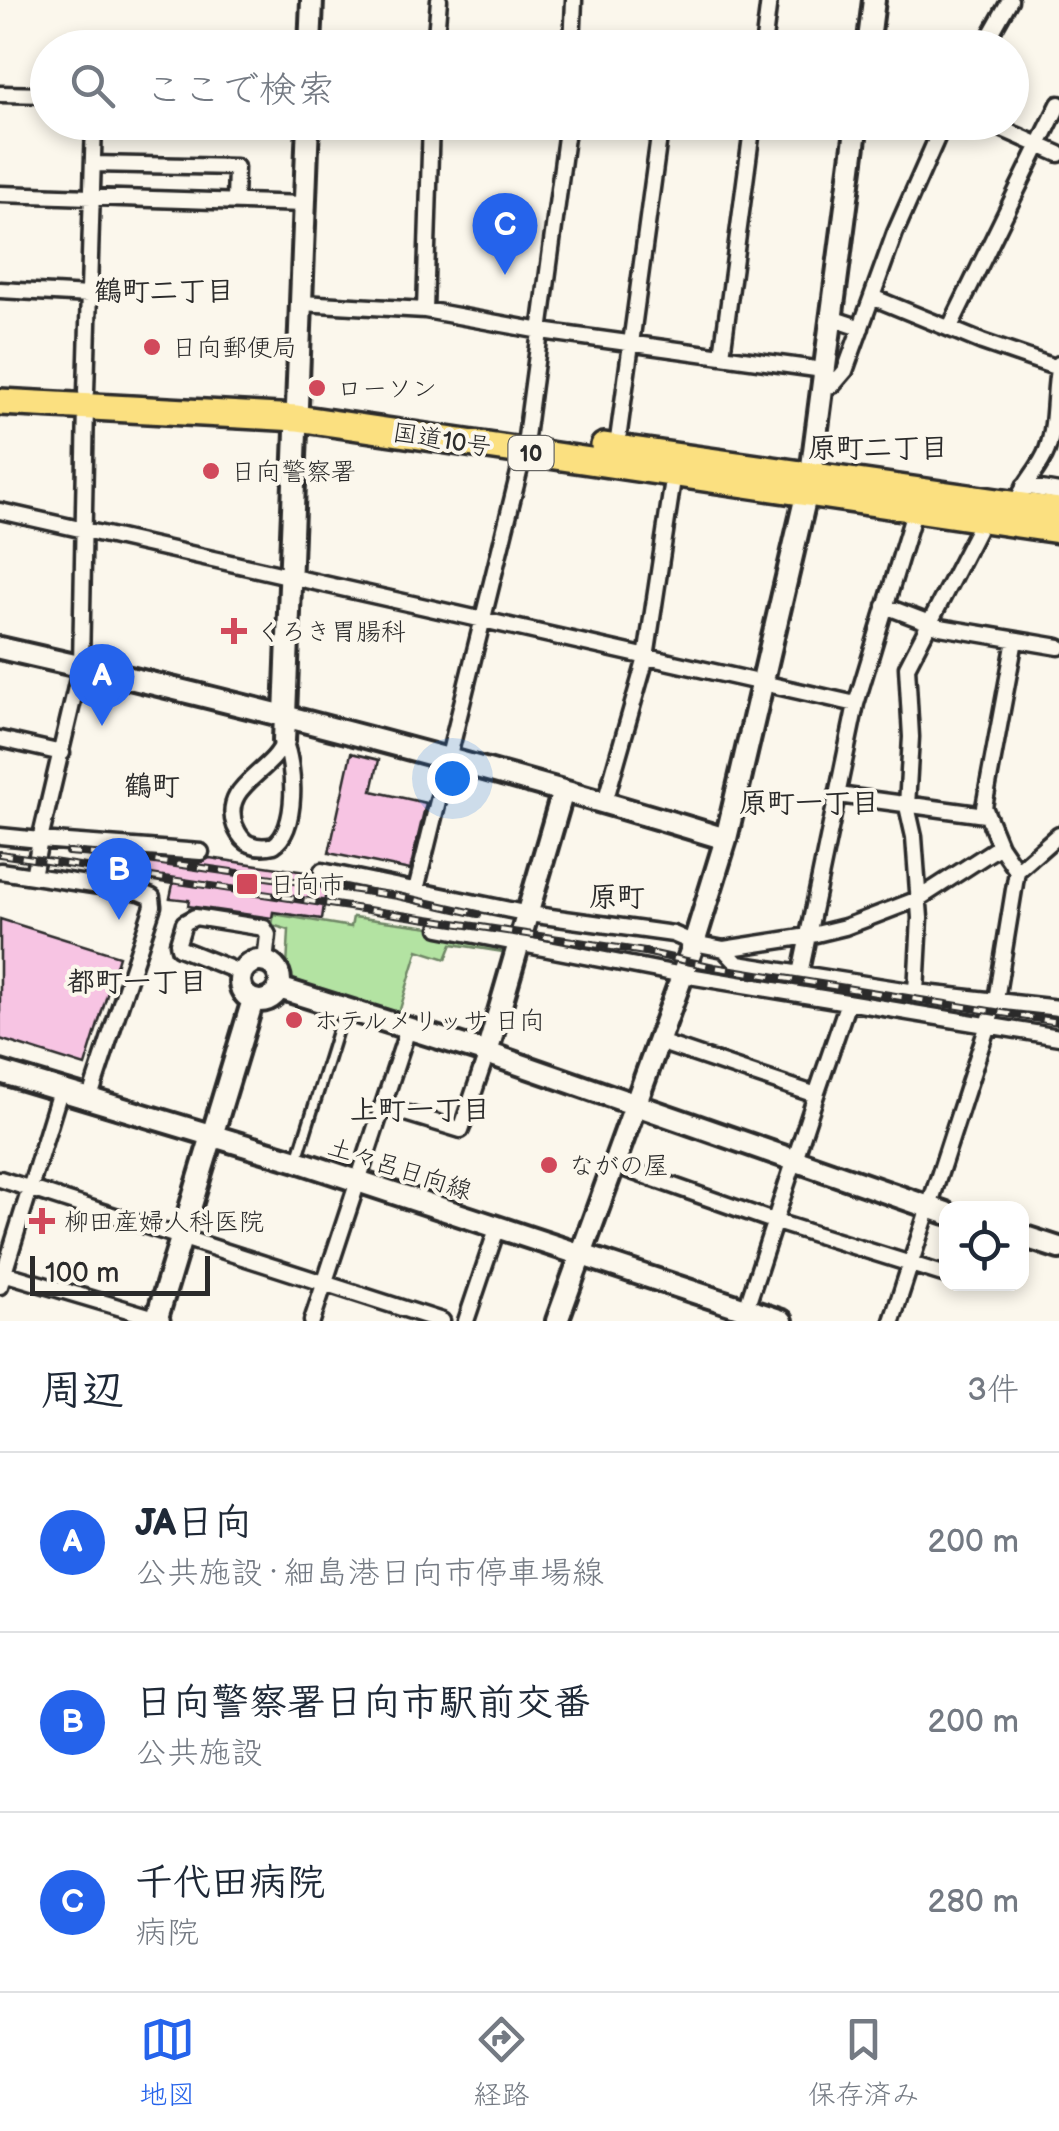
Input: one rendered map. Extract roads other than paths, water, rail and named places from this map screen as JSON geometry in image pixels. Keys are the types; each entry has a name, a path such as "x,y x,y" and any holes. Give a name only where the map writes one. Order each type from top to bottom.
{"highway":[{"name":"国道10号","path":"0,387 86,399 297,410 525,444 674,473 1020,496 1059,511"},
{"name":"国道10号","path":"0,402 86,399"},
{"name":"国道10号","path":"525,444 617,447 915,509 1059,530"}],"street":[{"path":"311,30 312,0"},
{"path":"436,30 438,0"},
{"path":"573,30 574,0"},
{"path":"765,30 769,0"},
{"path":"870,30 874,0"},
{"path":"993,30 1010,0"},
{"path":"0,94 30,95"},
{"path":"950,327 1059,104"},
{"path":"33,876 81,666 94,140"},
{"path":"284,741 272,762 248,780 235,797 233,820 241,838 250,844 274,845 287,832 290,819 291,766 284,741 307,140"},
{"path":"425,310 430,140"},
{"path":"416,890 525,444 566,140"},
{"path":"617,447 660,140"},
{"path":"722,355 751,140"},
{"path":"558,1321 683,975 726,840 809,484 855,140"},
{"path":"301,303 425,310 541,331 722,355 838,381 936,140"},
{"path":"1028,140 1059,154"},
{"path":"93,164 236,167 235,202"},
{"path":"0,194 304,204"},
{"path":"0,290 89,295"},
{"path":"872,297 982,342 1058,366 1052,431 1046,451 1020,496"},
{"path":"830,318 861,328"},
{"path":"605,802 646,658 674,473"},
{"path":"1020,496 1059,492"},
{"path":"800,974 856,704 915,509"},
{"path":"0,511 856,704"},
{"path":"916,992 918,899 914,837 907,806 911,736 907,667 977,531 979,519"},
{"path":"885,606 930,624 1059,647"},
{"path":"1015,640 985,815 1018,871"},
{"path":"0,648 286,714 605,802 726,840"},
{"path":"0,739 62,753"},
{"path":"382,1106 461,1130 563,791"},
{"path":"838,795 985,815"},
{"path":"942,1201 996,1000 1018,871 1059,834"},
{"path":"0,836 201,852"},
{"path":"322,870 529,914 672,934 724,949 845,927 918,899 1000,846"},
{"path":"0,872 152,897 154,906 90,1097"},
{"path":"242,972 180,948 184,923 195,917 264,928 268,934 265,962"},
{"path":"440,928 683,975 1059,1037"},
{"path":"724,949 738,964 916,992 1059,1008"},
{"path":"265,962 278,975 278,988 271,998 253,1000 241,989 242,972 252,963 265,962"},
{"path":"278,988 487,1053 939,1211 912,1264 892,1321"},
{"path":"60,1091 1,1277 159,1320 253,1000"},
{"path":"744,1315 848,1002"},
{"path":"312,1321 408,1029"},
{"path":"659,1042 816,1096"},
{"name":"土々呂日向線","path":"0,1072 498,1226 744,1315 782,1321"},
{"path":"614,1165 776,1222 939,1273"},
{"path":"0,1179 442,1321"},
{"path":"466,1321 498,1226"},
{"path":"1029,1238 1059,1248"}],"lane":[{"path":"297,1161 344,1009"}],"railway":[{"path":"68,852 398,896 478,914"},
{"path":"0,854 645,952 714,967 1059,1022"}],"place":[{"name":"千代田病院","path":"505,275"},
{"name":"日向郵便局","path":"152,347"},
{"name":"ローソン","path":"317,388"},
{"name":"日向警察署","path":"211,471"},
{"name":"くろき胃腸科","path":"234,631"},
{"name":"JA日向","path":"102,726"},
{"name":"日向市","path":"247,884"},
{"name":"日向警察署日向市駅前交番","path":"119,920"},
{"name":"ホテルメリッサ 日向","path":"294,1020"},
{"name":"ながの屋","path":"549,1165"},
{"name":"柳田産婦人科医院","path":"42,1221"}],"district":[{"name":"鶴町二丁目","path":"164,290"},
{"name":"原町二丁目","path":"878,447"},
{"name":"鶴町","path":"152,785"},
{"name":"原町一丁目","path":"809,802"},
{"name":"原町","path":"617,896"},
{"name":"都町一丁目","path":"137,981"},
{"name":"上町一丁目","path":"420,1109"}]}
